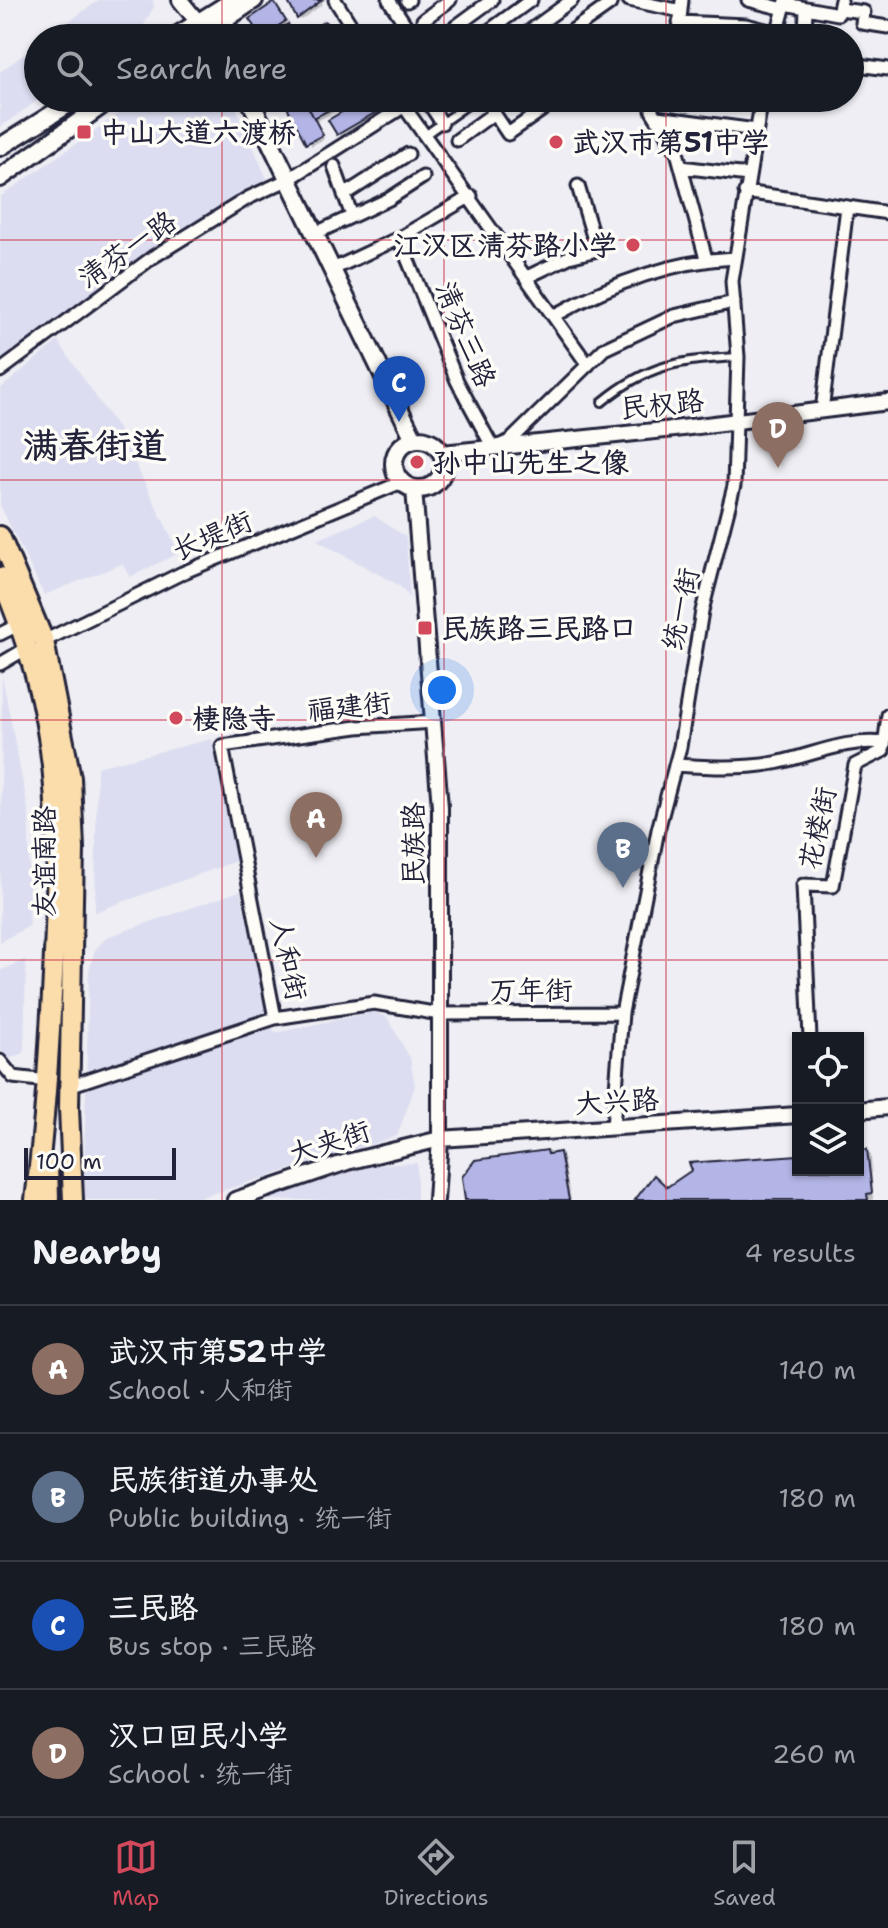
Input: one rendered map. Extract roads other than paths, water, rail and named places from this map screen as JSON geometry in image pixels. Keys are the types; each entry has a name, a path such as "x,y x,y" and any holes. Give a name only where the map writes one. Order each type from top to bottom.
{"main road":[{"path":"211,24 234,0"},
{"path":"217,24 254,0"},
{"path":"0,147 56,112"},
{"path":"0,178 92,112"},
{"path":"256,112 414,439"},
{"path":"414,439 428,440 442,453 445,467 433,486 408,485 396,475 398,450 414,439"},
{"name":"友谊南路","path":"0,536 37,644 71,778 74,849 69,1108 73,1200"},
{"name":"友谊南路","path":"0,577 20,624 37,644 56,774 58,822 47,1110 35,1200"},
{"path":"61,1200 69,1108"},
{"path":"47,1110 49,1200"}],"street":[{"path":"180,0 197,24"},
{"path":"335,0 350,24"},
{"path":"389,0 405,24"},
{"path":"423,20 450,0"},
{"path":"459,24 492,0"},
{"path":"498,24 531,0"},
{"path":"539,24 572,0"},
{"path":"582,24 610,4 611,0"},
{"path":"629,0 741,24"},
{"path":"748,0 838,14 840,4 864,12 862,23 888,27"},
{"path":"779,24 785,4"},
{"path":"805,24 806,8"},
{"path":"864,66 888,69"},
{"name":"清芬一路","path":"0,371 153,257 248,198 289,179 386,112"},
{"path":"408,112 471,196 588,365"},
{"path":"435,112 442,123"},
{"path":"457,140 494,113 508,134 539,112"},
{"path":"653,112 681,167 706,259"},
{"name":"统一街","path":"613,1127 622,1013 675,765 702,611 734,486 738,357 735,258 759,112"},
{"path":"657,117 756,130"},
{"path":"344,195 408,154"},
{"path":"334,166 352,216"},
{"path":"681,167 748,175"},
{"path":"314,234 389,199 423,177"},
{"path":"527,277 569,257 597,250 578,186"},
{"path":"745,192 888,213"},
{"path":"331,270 399,238 471,196"},
{"path":"822,411 847,207"},
{"name":"清芬三路","path":"399,238 457,381 493,448"},
{"path":"554,316 650,272 706,259 735,258"},
{"path":"493,448 510,441 604,349 674,316 734,302"},
{"name":"民权路","path":"442,453 735,422 888,402"},
{"name":"长堤街","path":"0,664 182,573 408,485"},
{"name":"民族路","path":"408,485 434,722 440,807 440,1139 436,1200"},
{"path":"0,634 20,624"},
{"path":"675,765 777,762 831,747 870,741 885,749 888,715"},
{"name":"福建街","path":"222,746 357,727 434,722"},
{"name":"人和街","path":"222,746 275,1018 374,1003 440,1014"},
{"name":"花楼街","path":"810,1032 803,885 833,886 855,765 885,749"},
{"name":"万年街","path":"440,1014 622,1013"},
{"path":"69,1086 275,1018"},
{"path":"0,1061 13,1077 48,1081"},
{"path":"864,1109 888,1107"},
{"name":"大兴路","path":"440,1139 792,1115"},
{"name":"大夹街","path":"235,1200 276,1194 347,1162 440,1139"}],"lane":[{"path":"425,135 457,112"},
{"path":"602,402 623,385 681,359 738,357"}],"place":[{"name":"中山大道六渡桥","path":"84,132"},
{"name":"武汉市第51中学","path":"556,142"},
{"name":"江汉区清芬路小学","path":"633,245"},
{"name":"三民路","path":"399,422"},
{"name":"孙中山先生之像","path":"417,462"},
{"name":"汉口回民小学","path":"778,468"},
{"name":"民族路三民路口","path":"425,628"},
{"name":"棲隐寺","path":"176,718"},
{"name":"武汉市第52中学","path":"316,858"},
{"name":"民族街道办事处","path":"623,888"}],"district":[{"name":"满春街道","path":"95,445"}]}
